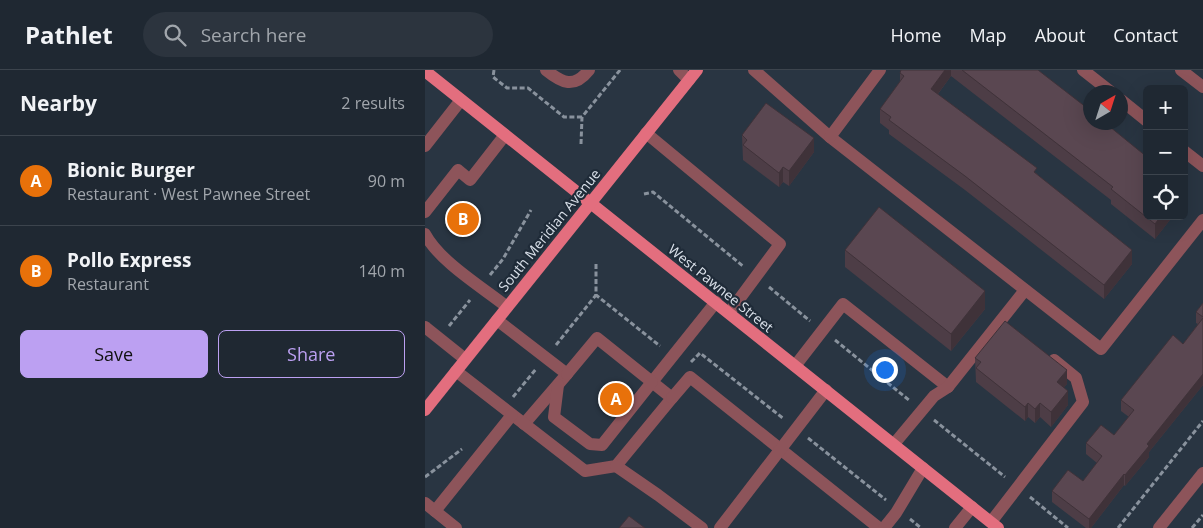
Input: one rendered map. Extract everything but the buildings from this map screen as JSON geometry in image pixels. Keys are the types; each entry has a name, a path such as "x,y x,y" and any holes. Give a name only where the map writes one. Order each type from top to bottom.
{"main road":[{"name":"West Pawnee Street","path":"425,71 995,525"},
{"name":"South Meridian Avenue","path":"425,410 693,75"}],"street":[{"path":"545,70 557,79 570,83 582,78 589,70"},
{"path":"679,70 693,75"},
{"path":"755,70 830,137 1101,349 1203,220"},
{"path":"830,137 880,70"},
{"path":"1083,70 1102,85"},
{"path":"1181,70 1203,87"},
{"path":"425,146 461,100"},
{"path":"1128,106 1143,118"},
{"path":"646,133 780,244 729,313"},
{"path":"425,212 458,170 470,180 505,135"},
{"path":"1188,154 1203,166"},
{"path":"425,234 446,260 507,307"},
{"path":"894,444 934,396 948,387 1005,322 1025,290"},
{"path":"558,385 554,417 590,444 602,445 715,302"},
{"path":"795,366 843,304 948,387"},
{"path":"497,320 567,374"},
{"path":"425,327 465,360"},
{"path":"525,424 597,338 672,398"},
{"path":"995,525 1017,487 1083,402 1076,378 1046,355"},
{"path":"456,371 585,471 616,466 690,377 879,528"},
{"path":"720,528 826,390"},
{"path":"456,528 430,507 508,411"},
{"path":"616,466 659,495 702,528"},
{"path":"884,528 923,468"},
{"path":"1159,528 1203,473"},
{"path":"955,528 972,507"}],"path":[{"path":"494,70 493,76 507,88 528,88 565,117 582,117"},
{"path":"581,144 582,117 620,70"},
{"path":"644,194 653,192 1068,528"},
{"path":"508,411 545,358 597,295 596,264"},
{"path":"597,295 686,367 701,353 921,528"},
{"path":"1118,528 1203,422"},
{"path":"425,477 463,448"},
{"path":"1193,528 1203,515"}],"place":[{"name":"Pollo Express","path":"463,219"},
{"name":"Bionic Burger","path":"616,399"}]}
